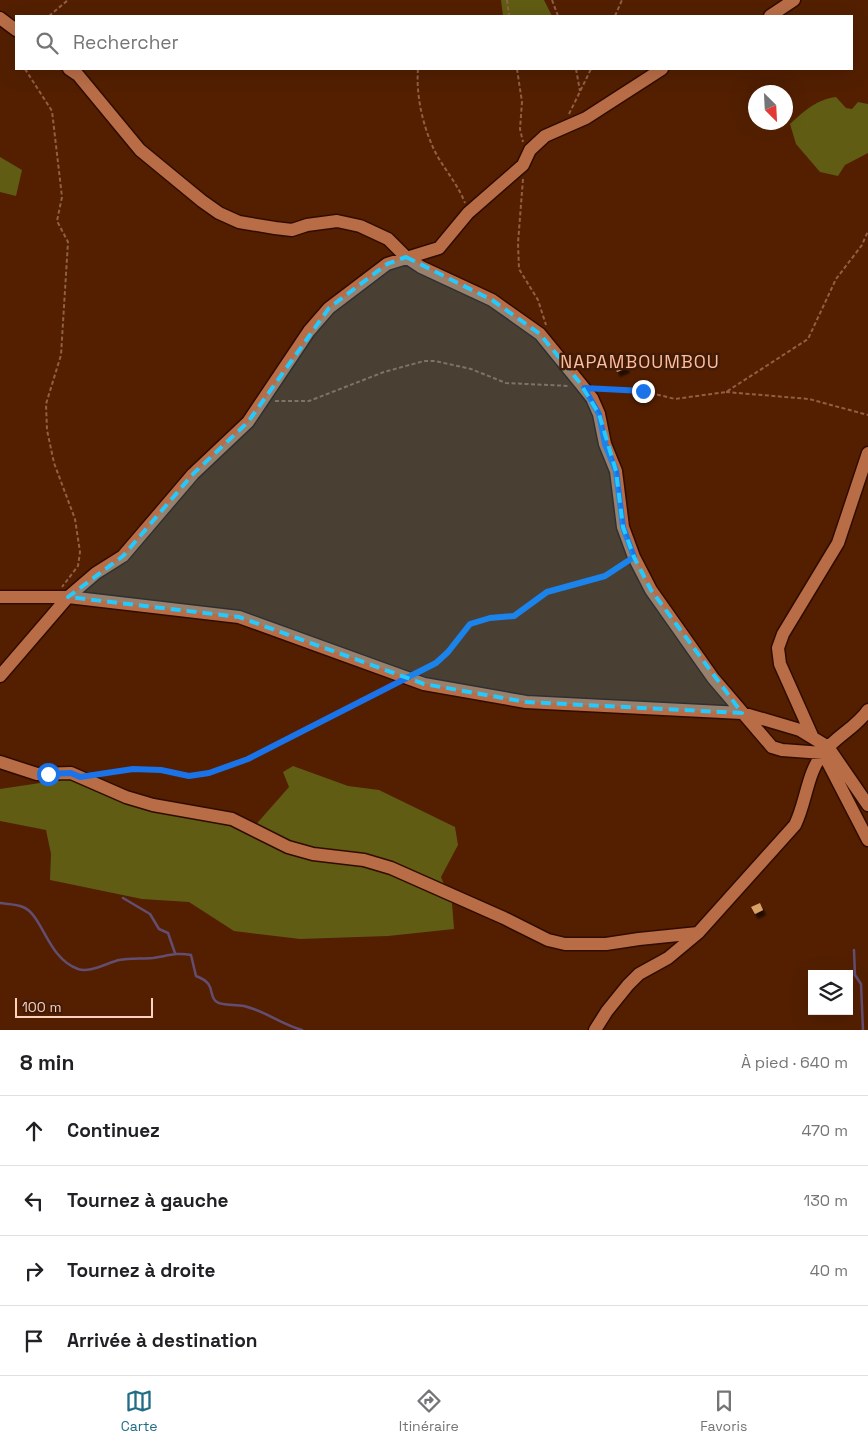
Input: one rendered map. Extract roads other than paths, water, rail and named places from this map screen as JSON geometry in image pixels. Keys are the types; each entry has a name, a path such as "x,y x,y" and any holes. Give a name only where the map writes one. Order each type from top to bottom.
{"street":[{"path":"772,15 794,0"},
{"path":"0,18 15,29"},
{"path":"70,70 78,75 140,150 219,213 239,222 292,230 307,225 337,221 360,226 388,239 406,257 421,268 492,300 540,334 584,388 599,414 605,444 616,471 623,527 634,557 651,590 713,678 772,747 782,750 826,750"},
{"path":"0,676 62,597 123,556 193,474 248,422 309,331 329,308 386,264 439,248 468,213 505,182 526,158 530,150 545,136 586,118 660,70"},
{"path":"813,738 780,664 778,648 784,634 838,543 868,453"},
{"path":"0,597 62,597 239,616 424,684 526,702 742,713 800,730 813,738 826,750 868,805"},
{"path":"595,1030 606,1011 639,974 668,958 698,933 795,825 802,811 814,769 826,750 868,710"},
{"path":"826,750 868,840"},
{"path":"0,762 37,774 71,773 126,797 153,805 232,820 288,847 313,854 364,860 391,868 504,918 548,940 565,944 606,944 698,933"}],"waterway":[{"path":"123,898 150,914 159,929 168,933 175,953"},
{"path":"0,903 20,906 30,912 59,956 68,964 78,969 93,969 123,959 153,958 177,954 191,955 196,976 203,979 210,986 213,997 217,1002 252,1008 302,1030"},
{"path":"854,950 855,975 861,984 863,1030"}],"district":[{"name":"NAPAMBOUMBOU","path":"640,362"}]}
